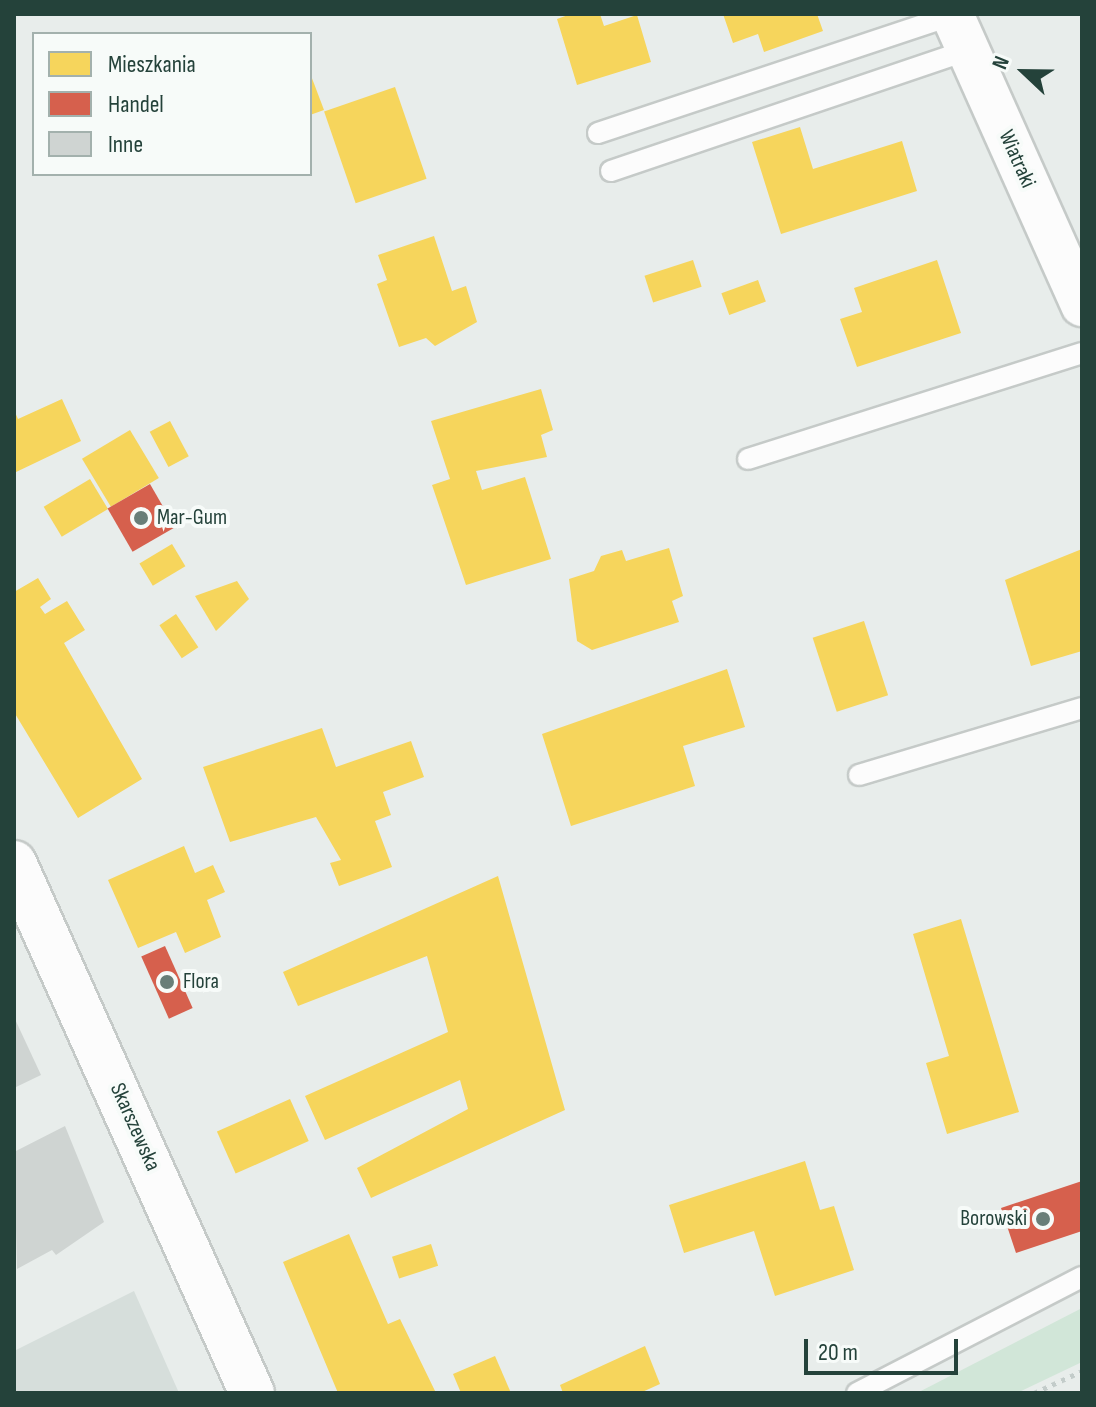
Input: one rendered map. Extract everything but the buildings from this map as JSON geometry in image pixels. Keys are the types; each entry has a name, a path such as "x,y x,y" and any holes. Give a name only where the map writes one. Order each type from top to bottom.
{"street":[{"name":"Wiatraki","path":"958,26 1082,305"},
{"name":"Skarszewska","path":"14,863 252,1393"}],"lane":[{"path":"598,133 958,26"},
{"path":"611,171 958,26"},
{"path":"748,459 1082,353"},
{"path":"859,775 1082,708"},
{"path":"857,1393 1082,1277"}],"path":[{"path":"1034,1393 1082,1371"}],"shaded area":[{"path":"134,1291 179,1393 14,1393 14,1351"}],"green space":[{"path":"1082,1308 1082,1362 1017,1393 917,1393"}],"place":[{"name":"Mar-Gum","path":"141,518"},
{"name":"Flora","path":"167,982"},
{"name":"Borowski","path":"1043,1219"}]}
